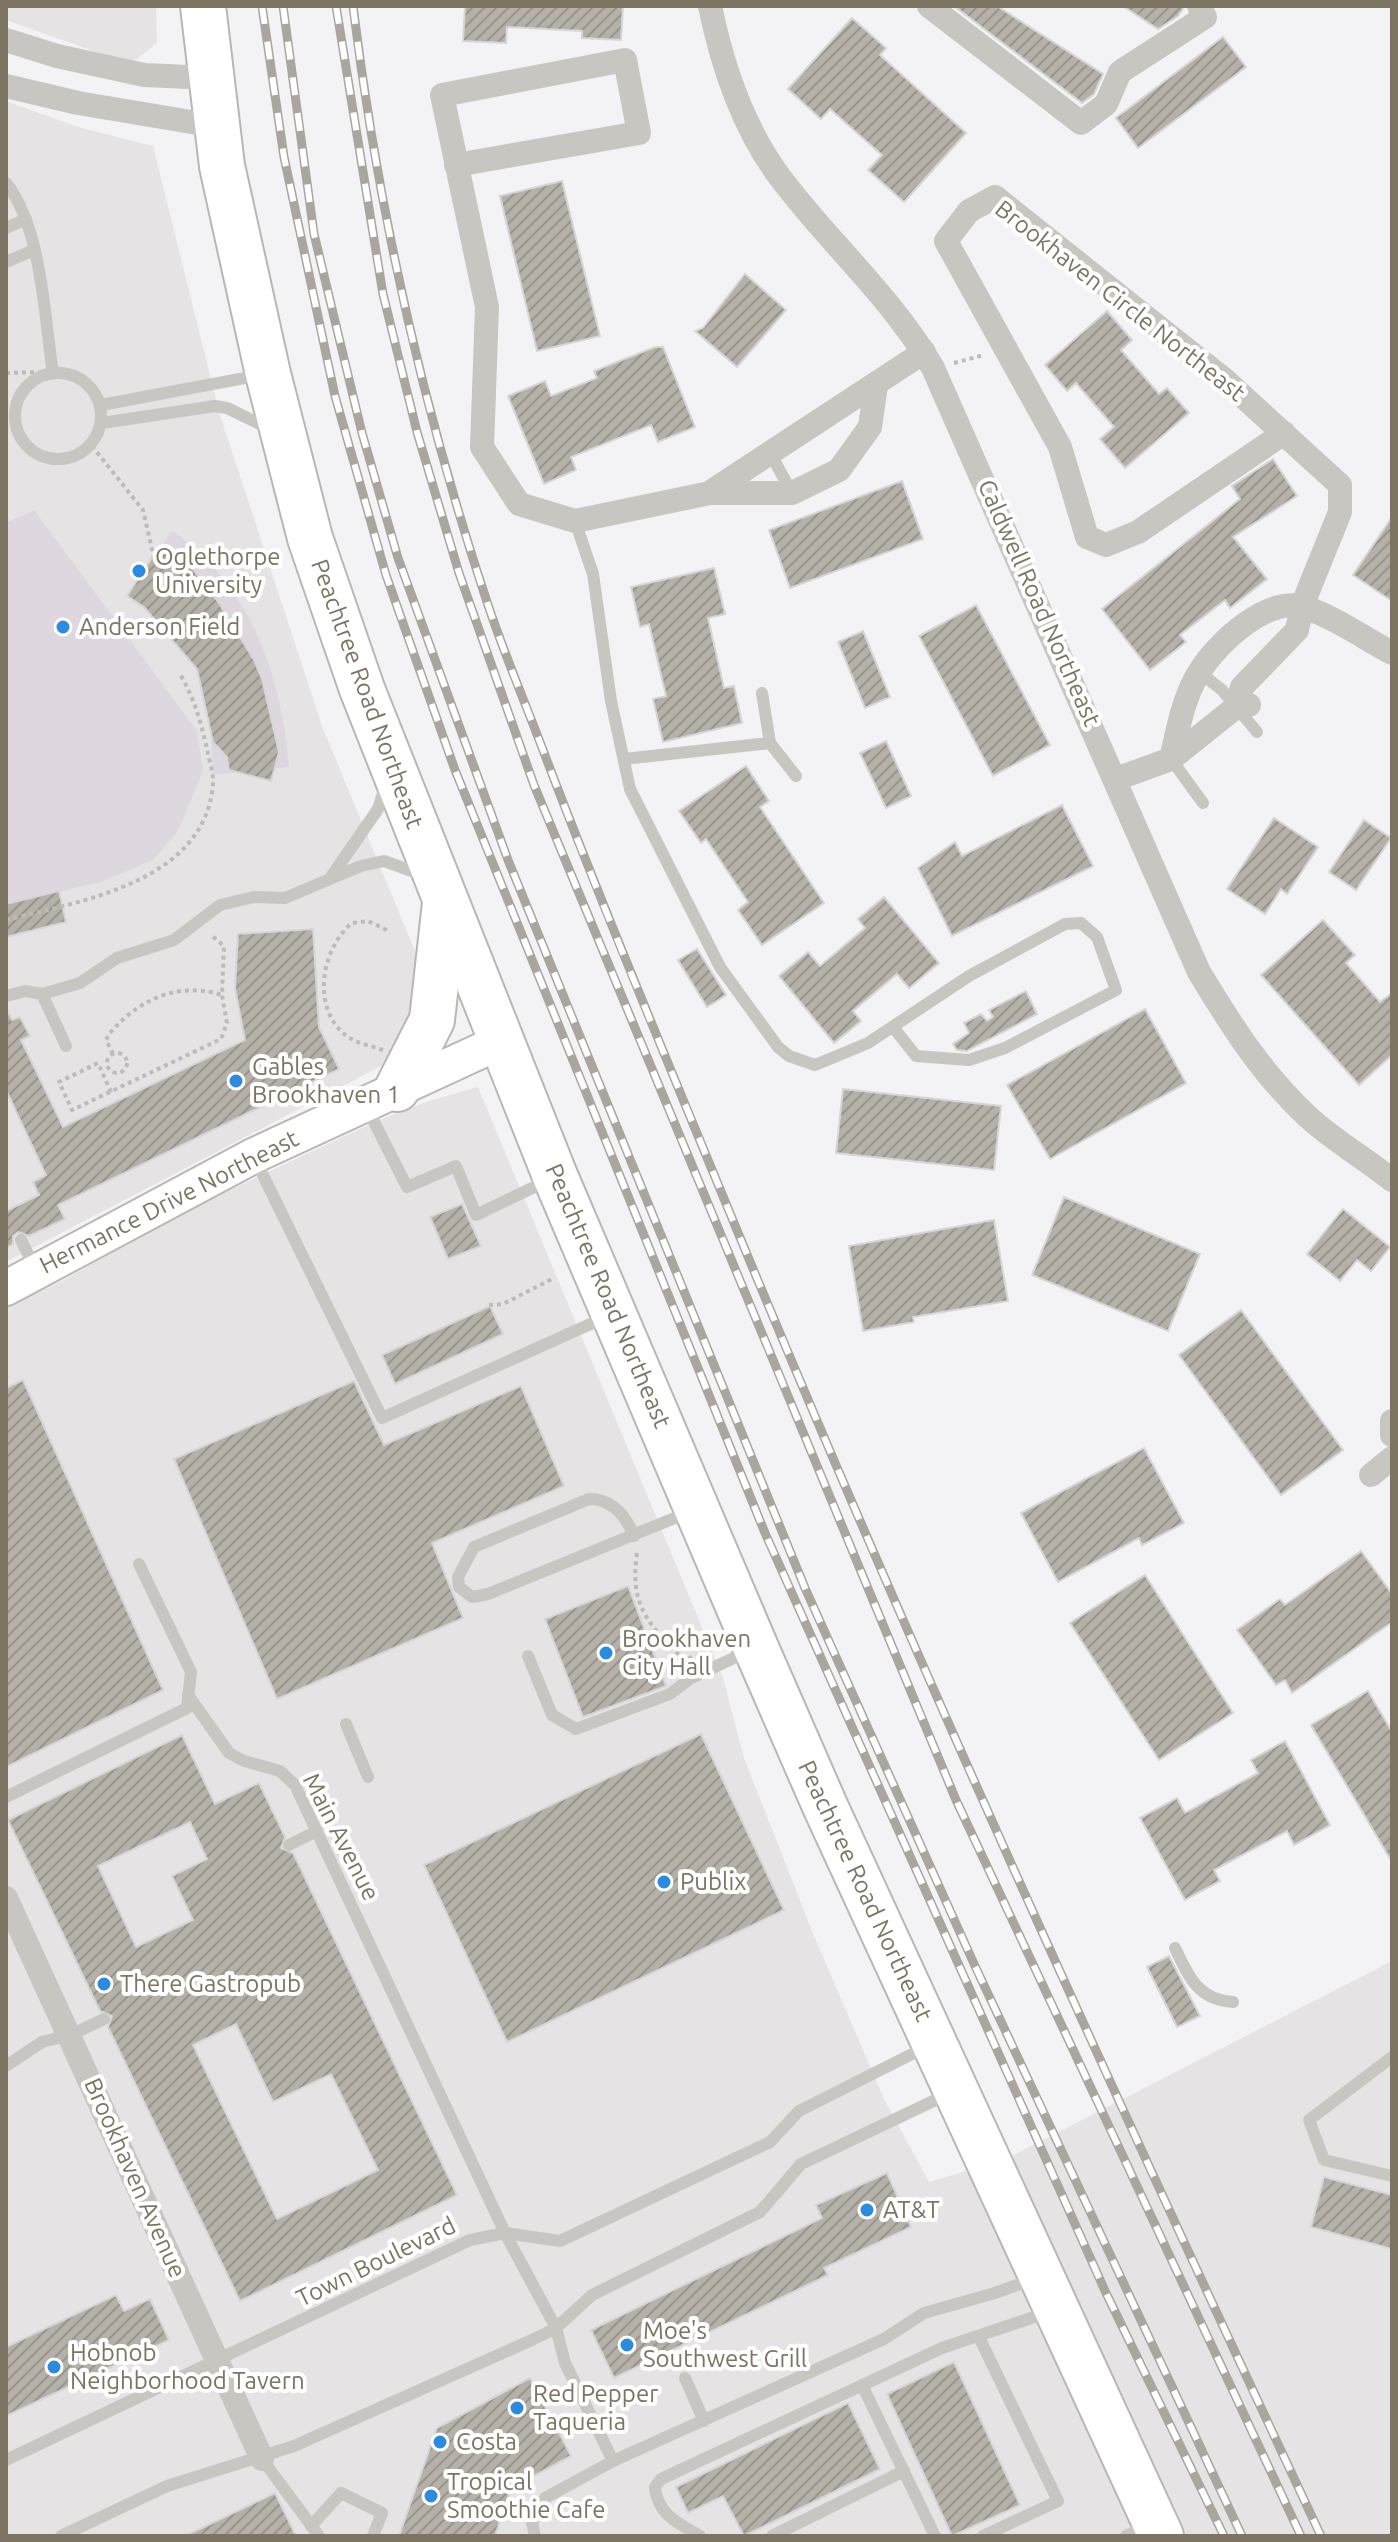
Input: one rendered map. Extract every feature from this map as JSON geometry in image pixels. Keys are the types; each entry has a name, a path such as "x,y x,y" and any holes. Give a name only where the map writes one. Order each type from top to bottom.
{"highway":[{"name":"Peachtree Road Northeast","path":"203,6 215,126 283,436 315,553 391,765 555,1176 616,1312 756,1648 934,2043 1051,2292 1147,2532"},
{"path":"382,1081 432,1020 441,890"}],"street":[{"name":"Caldwell Road Northeast","path":"710,6 719,51 743,111 777,173 881,294 924,352 955,412 1199,972 1242,1043 1309,1118 1392,1180"},
{"path":"929,6 1081,123 1106,104 1120,72 1205,17 1199,6"},
{"path":"6,40 57,56 144,75 211,78"},
{"path":"456,165 639,133 625,60 442,95 456,165 487,307 482,447 519,504 575,521 710,493 792,493 839,470 870,427 867,390"},
{"path":"6,86 78,103 215,126"},
{"name":"Brookhaven Circle Northeast","path":"1116,779 1171,759 1236,707 1249,705 1266,685 1289,654 1302,606 1340,512 1340,485 1284,433 1226,381 995,197 969,211 946,241 1060,447 1087,537 1106,545 1138,532 1284,433"},
{"path":"710,493 773,458 924,352"},
{"path":"1171,759 1181,715 1199,672 1215,651 1263,610 1302,606 1392,653"},
{"name":"Hermance Drive Northeast","path":"15,1282 253,1156 382,1081 502,1041"},
{"path":"1392,1421 1392,1435"},
{"path":"1371,1475 1392,1458"},
{"name":"Brookhaven Avenue","path":"6,1898 262,2459"}],"lane":[{"path":"6,183 18,197 34,250 53,373"},
{"path":"6,228 26,219"},
{"path":"6,262 34,250"},
{"path":"53,373 79,378 88,384 101,405 102,423 92,446 78,456 52,459 30,450 19,435 15,421 20,395 39,377 53,373"},
{"path":"101,405 268,374"},
{"path":"102,423 215,406 227,408 283,436"},
{"path":"6,443 19,435"},
{"path":"773,458 792,493"},
{"path":"575,521 593,574 611,701 630,789 720,967 778,1047 789,1056 815,1065 868,1043 969,976 1065,924 1081,923 1097,937 1116,990 1005,1048 969,1060 916,1056 893,1027"},
{"path":"1199,672 1222,690 1257,732"},
{"path":"762,693 770,743 796,776"},
{"path":"624,759 770,743"},
{"path":"1171,759 1203,803"},
{"path":"331,877 378,809 391,765"},
{"path":"6,996 25,991 42,994 80,983 117,958 174,940 220,905 254,897 285,898 331,877 384,861 441,890"},
{"path":"42,994 66,1046"},
{"path":"382,1081 407,1187 456,1166 476,1215 555,1176"},
{"path":"253,1156 382,1418 616,1312"},
{"path":"15,1282 21,1240"},
{"path":"636,1541 620,1511 608,1503 589,1499 474,1547 458,1577 459,1587 472,1597 488,1594 636,1541 698,1508"},
{"path":"6,1797 187,1708 191,1672 139,1564"},
{"path":"528,1656 552,1715 576,1729 670,1694 691,1678 756,1648"},
{"name":"Main Avenue","path":"188,1695 209,1719 229,1753 244,1761 280,1771 295,1785 505,2233 556,2328 565,2363 613,2461"},
{"path":"346,1724 368,1777"},
{"path":"289,1845 317,1831"},
{"path":"1175,1948 1198,1990 1214,2001 1233,2002"},
{"path":"6,2066 42,2042 71,2035 104,2019"},
{"name":"Town Boulevard","path":"6,2460 470,2240 505,2233 560,2241 770,2142 799,2111 934,2043"},
{"path":"1392,2057 1309,2120 1324,2160 1392,2176"},
{"path":"61,2536 167,2486 262,2459 556,2328 592,2295 760,2212 801,2164 958,2089"},
{"path":"700,2536 667,2516 655,2495 655,2487 661,2479 942,2348 979,2337 1051,2292"},
{"path":"535,2536 532,2523 545,2498 613,2461 884,2339 924,2313 995,2293 1051,2292"},
{"path":"979,2337 1058,2501 983,2536"},
{"path":"685,2378 704,2421"},
{"path":"863,2387 935,2536"},
{"path":"262,2459 315,2531 341,2493 382,2513 373,2536"},
{"path":"772,2536 904,2471"}],"path":[{"path":"954,363 976,360 1004,344"},
{"path":"6,373 53,373"},
{"path":"92,446 143,510 154,558"},
{"path":"6,920 119,889 170,861 194,839 214,784 193,696 180,674"},
{"path":"382,1081 351,1039 332,1021 325,990 325,971 335,942 352,923 368,921 389,931"},
{"path":"111,1092 98,1063 59,1082 72,1110 111,1092 221,1039 227,1023 222,995 224,946 211,935"},
{"path":"121,1072 126,1059 113,1054 106,1040 148,1000 188,989 222,995"},
{"path":"113,1054 107,1062 109,1068 121,1072 127,1084"},
{"path":"489,1305 503,1304 554,1278"},
{"path":"636,1541 635,1592 640,1607 651,1627 684,1660"}],"shaded area":[{"path":"6,6 156,6 157,43 130,64 6,20"},
{"name":"Oglethorpe University","path":"6,101 78,127 153,146 220,415 322,726 448,1031 6,1262"},
{"name":"Anderson Field","path":"34,510 197,731 203,771 178,831 153,860 101,882 6,904 6,523"},
{"path":"172,531 199,553 222,578 242,605 257,634 278,698 289,767 212,775 208,699 194,656 174,632 131,593"},
{"path":"478,1087 723,1678 744,1758 814,1936 884,2099 929,2182 1004,2160 1392,1961 1392,2536 6,2536 6,1307 62,1281 187,1210 379,1120"}],"building":[{"path":"465,6 623,6 621,40 582,38 582,31 507,27 506,43 463,41"},
{"path":"954,6 997,6 1103,74 1094,94 1082,103"},
{"path":"1123,6 1184,7 1178,16 1158,29"},
{"path":"852,18 886,48 880,55 966,133 904,202 868,170 882,155 830,109 821,119 788,89"},
{"path":"1223,37 1246,67 1138,148 1116,118"},
{"path":"562,181 600,336 537,351 500,196"},
{"path":"745,274 786,310 737,367 695,331 703,328"},
{"path":"1107,311 1132,340 1121,350 1159,394 1167,388 1189,413 1125,468 1100,439 1114,427 1076,383 1067,391 1045,365"},
{"path":"655,347 663,347 695,427 658,442 651,425 571,457 576,470 544,484 508,396 545,381 551,396 597,378 594,371"},
{"path":"1273,459 1297,496 1233,537 1267,579 1230,608 1225,600 1180,635 1186,642 1150,670 1102,609 1240,499 1232,486"},
{"path":"902,481 923,539 790,588 769,530"},
{"path":"1392,517 1392,601 1353,575"},
{"path":"159,547 192,568 219,603 254,660 262,679 279,752 271,781 229,770 227,757 213,742 197,669 144,607 127,596"},
{"path":"714,568 725,614 708,618 724,688 734,686 742,723 663,742 653,699 666,696 649,624 640,627 631,587"},
{"path":"976,605 1050,745 993,776 919,636"},
{"path":"863,631 890,697 865,708 838,642"},
{"path":"886,741 911,796 886,808 860,753"},
{"path":"746,766 769,801 760,807 824,903 762,945 738,910 748,902 706,839 701,843 679,811"},
{"path":"1062,805 1093,866 952,936 918,868 955,842 962,856"},
{"path":"1274,818 1318,847 1287,894 1281,889 1265,914 1227,889"},
{"path":"1364,820 1391,838 1356,890 1329,872"},
{"path":"59,891 66,922 6,937 6,904"},
{"path":"884,897 939,963 909,988 897,974 853,1011 861,1021 834,1043 779,976 808,952 820,966 865,928 858,919"},
{"path":"1323,920 1355,955 1346,963 1380,1002 1392,993 1392,1055 1359,1085 1261,975"},
{"name":"Gables Brookhaven 1","path":"313,929 319,1027 339,1069 58,1205 65,1219 29,1236 18,1232 13,1236 13,1244 6,1248 6,1211 39,1195 33,1182 46,1175 6,1090 6,1008 12,1020 20,1017 30,1036 21,1040 63,1127 245,1040 235,988 238,934"},
{"path":"697,949 726,995 707,1007 678,960"},
{"path":"1026,991 1037,1014 967,1051 957,1050 953,1044 969,1033 964,1023 981,1014 987,1021 993,1017 989,1010"},
{"path":"1145,1009 1186,1083 1050,1159 1007,1085"},
{"path":"843,1089 1001,1106 994,1170 836,1153"},
{"path":"1064,1197 1200,1254 1168,1331 1032,1275"},
{"path":"462,1204 481,1246 448,1259 430,1217"},
{"path":"1343,1209 1390,1247 1371,1271 1357,1260 1340,1281 1307,1254"},
{"path":"994,1220 1008,1301 913,1317 914,1322 863,1331 849,1246"},
{"path":"490,1306 503,1334 395,1384 382,1355"},
{"path":"1241,1310 1343,1450 1281,1495 1179,1355"},
{"path":"23,1380 163,1690 6,1767 6,1388"},
{"path":"354,1381 384,1445 521,1386 564,1486 432,1543 463,1618 277,1699 174,1459"},
{"path":"1144,1448 1184,1523 1142,1545 1139,1538 1058,1582 1021,1513"},
{"path":"1361,1551 1392,1594 1392,1622 1292,1693 1285,1680 1276,1685 1237,1630 1280,1599 1285,1605"},
{"path":"1145,1575 1233,1713 1159,1760 1070,1623"},
{"name":"Brookhaven City Hall","path":"628,1586 666,1686 583,1717 545,1619"},
{"path":"1368,1691 1392,1732 1392,1862 1311,1725"},
{"path":"701,1734 784,1910 507,2042 424,1865"},
{"path":"182,1735 215,1804 259,1783 285,1837 281,1848 293,1853 457,2195 240,2301 108,2027 112,2016 100,2011 8,1820","holes":["190,1822 207,1859 172,1876 193,1920 136,1947 98,1866","236,2024 273,2102 331,2074 378,2170 277,2219 193,2045"]},
{"path":"1285,1741 1330,1825 1294,1845 1287,1831 1214,1870 1220,1881 1185,1900 1140,1818 1177,1798 1185,1813 1258,1773 1251,1760"},
{"path":"1169,1956 1200,2016 1177,2027 1147,1967"},
{"path":"887,2173 911,2227 824,2268 828,2275 614,2378 591,2330 822,2218 816,2205"},
{"path":"1324,2177 1392,2195 1392,2249 1311,2227"},
{"path":"116,2295 124,2311 150,2299 169,2340 6,2416 6,2347"},
{"path":"954,2362 1020,2505 952,2536 887,2394"},
{"path":"530,2378 571,2456 511,2488 495,2536 399,2536 437,2428"},
{"path":"848,2403 880,2469 744,2536 723,2496 688,2513 676,2487"},
{"path":"275,2493 296,2536 185,2536"}],"railway":[{"path":"262,6 284,157 335,396 386,575 455,770 765,1533 1106,2293 1224,2536"},
{"path":"283,6 314,234 362,433 398,558 508,860 805,1588 975,1966 1242,2536"},
{"path":"336,6 383,294 417,432 459,573 534,785 956,1800 1301,2536"},
{"path":"353,6 390,234 423,384 465,532 509,662 632,974 863,1529 1088,2034 1321,2536"}],"place":[{"name":"Oglethorpe University","path":"139,571"},
{"name":"Anderson Field","path":"63,627"},
{"name":"Gables Brookhaven 1","path":"236,1081"},
{"name":"Brookhaven City Hall","path":"606,1653"},
{"name":"Publix","path":"664,1882"},
{"name":"There Gastropub","path":"104,1984"},
{"name":"AT&T","path":"867,2210"},
{"name":"Moe's Southwest Grill","path":"627,2345"},
{"name":"Hobnob Neighborhood Tavern","path":"54,2367"},
{"name":"Red Pepper Taqueria","path":"517,2408"},
{"name":"Costa","path":"440,2442"},
{"name":"Tropical Smoothie Cafe","path":"431,2496"}]}
